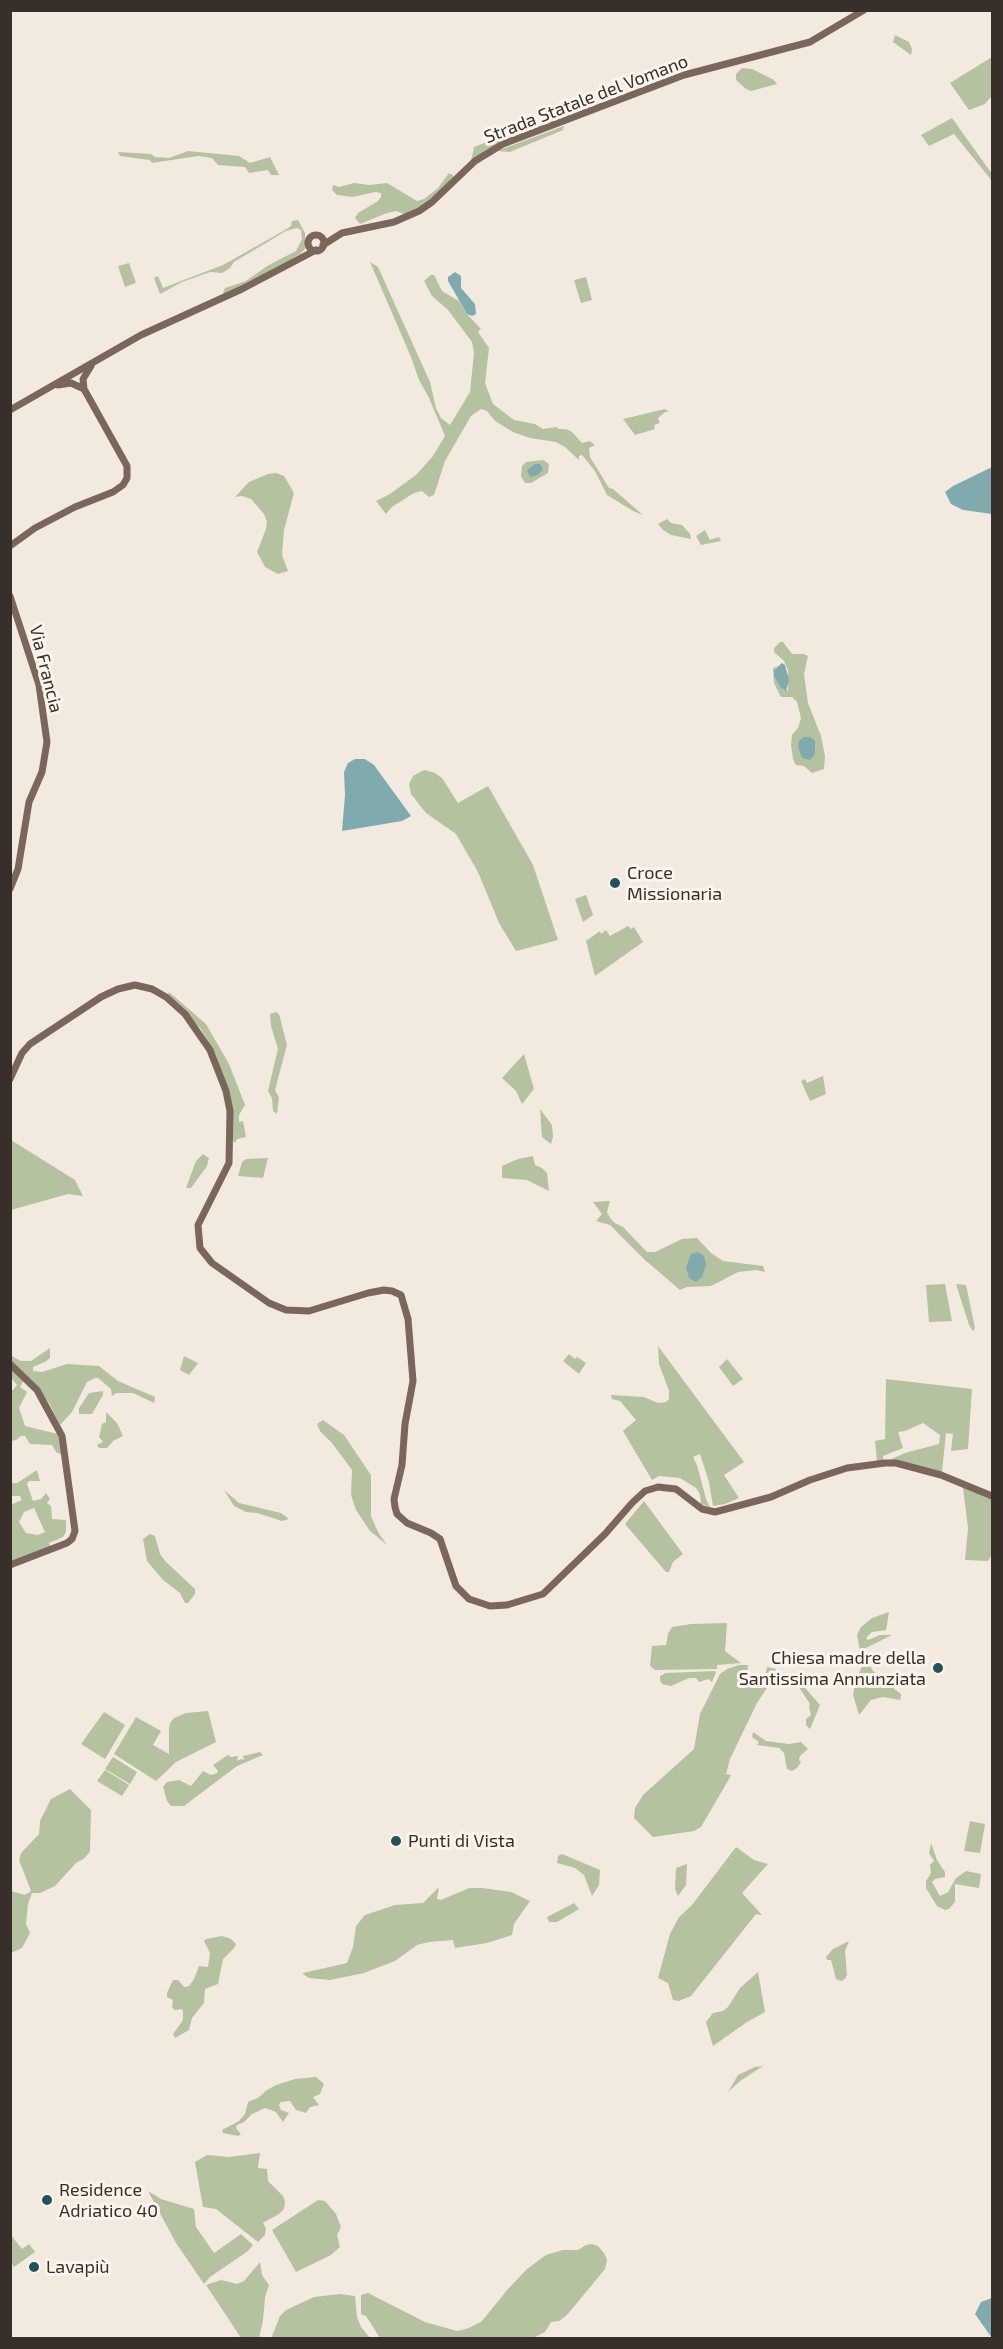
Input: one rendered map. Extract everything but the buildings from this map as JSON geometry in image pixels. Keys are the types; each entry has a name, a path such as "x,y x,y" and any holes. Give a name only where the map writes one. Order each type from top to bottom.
{"main road":[{"name":"Strada Statale del Vomano","path":"323,242 350,230 389,223 419,212 475,161 503,144 684,75 810,42 864,10"},
{"path":"10,410 147,332 242,289 316,250 323,242 314,235 309,240 302,256"},
{"path":"308,244 316,250"},
{"path":"81,386 84,374 94,362"},
{"path":"10,546 35,528 75,507 113,492 126,481 127,466 74,373"},
{"path":"47,389 66,383 81,386"},
{"name":"Via Francia","path":"10,596 39,685 46,742 42,772 29,802 18,868 10,889"},
{"path":"10,1079 22,1053 30,1044 118,989 135,986 152,988 185,1014 210,1050 226,1091 230,1111 229,1163 198,1224 197,1236 200,1248 212,1263 269,1303 286,1310 309,1311 376,1291 392,1291 401,1295 408,1319 413,1381 405,1424 402,1465 394,1499 395,1507 397,1514 407,1523 440,1539 456,1586 469,1599 490,1605 507,1605 543,1594 605,1534 632,1503 645,1491 658,1487 676,1489 702,1509 715,1512 771,1497 810,1480 847,1468 896,1463 941,1475 993,1496"},
{"path":"10,1364 37,1390 62,1436 75,1531 72,1539 67,1543 10,1565"}],"green space":[{"path":"895,35 909,42 912,49 911,55 893,42"},
{"path":"992,57 992,96 985,104 969,110 950,83"},
{"path":"742,68 752,69 774,80 777,84 751,91 746,89 736,80 736,74"},
{"path":"952,118 992,174 992,181 954,134 929,146 921,135"},
{"path":"564,126 563,130 510,152 497,151"},
{"path":"501,132 504,141 471,161 474,147 492,140"},
{"path":"188,151 239,156 250,163 270,157 279,175 271,175 268,170 249,173 245,167 218,165 212,158 198,156 152,163 150,160 120,156 118,152 151,154 155,157 169,158"},
{"path":"449,173 454,176 439,193 406,215 396,211 360,224 355,218 358,213 378,201 381,193 375,192 353,197 337,195 332,190 333,185 339,187 354,183 369,185 387,183 417,201 424,199 438,188"},
{"path":"298,220 305,233 305,249 253,281 223,293 225,288 246,281 267,266 296,251 302,239 301,230 297,228 286,231 234,262 222,273 210,272 182,282 160,294 154,278 158,276 163,288 223,265 285,230 291,226 292,221"},
{"path":"370,262 378,267 430,382 436,408 441,418 450,425 470,392 474,353 472,342 448,310 432,296 424,281 431,275 434,275 442,291 459,301 481,329 478,332 489,348 485,383 493,404 514,420 535,424 543,429 557,427 566,429 582,443 590,441 595,445 589,448 590,457 609,488 643,515 607,495 595,471 582,455 579,456 579,460 556,442 530,438 513,432 495,421 487,411 481,409 471,416 445,461 434,495 429,497 422,491 414,493 392,507 386,514 376,501 416,475 433,456 445,436"},
{"path":"129,263 136,283 125,287 118,266"},
{"path":"586,277 592,300 581,303 574,280"},
{"path":"665,409 669,412 665,412 658,418 660,423 654,425 655,429 635,435 623,419"},
{"path":"543,460 549,464 548,473 531,483 525,483 521,476 522,466 526,462"},
{"path":"276,473 284,476 294,493 284,530 282,555 288,571 278,574 265,567 257,552 266,529 267,522 264,514 251,499 242,496 235,497 249,482"},
{"path":"667,519 671,523 682,525 690,534 691,539 671,535 663,530 658,524"},
{"path":"705,530 710,540 719,537 721,541 701,545 696,536"},
{"path":"783,642 792,654 808,656 804,674 808,703 821,736 825,756 824,769 812,773 804,766 796,765 793,759 792,735 798,728 801,718 797,702 792,697 781,697 774,683 773,668 777,666 774,670 783,690 788,690 788,670 784,661 774,652 774,648"},
{"path":"424,770 442,778 458,803 488,786 533,865 558,940 516,951 499,923 478,872 456,834 426,813 411,794 409,784 413,776"},
{"path":"586,895 593,915 583,922 575,899"},
{"path":"628,926 631,929 634,927 643,942 595,976 586,941 600,931 601,934 606,930 610,936"},
{"path":"169,992 206,1024 229,1064 245,1105 239,1115 239,1122 243,1121 246,1137 237,1139 235,1143 232,1140 230,1100 216,1055 201,1029 168,996"},
{"path":"276,1012 279,1014 287,1045 275,1090 279,1098 277,1114 273,1111 272,1098 268,1091 278,1049 270,1014"},
{"path":"524,1054 534,1089 522,1104 516,1091 502,1078"},
{"path":"823,1076 826,1094 810,1101 801,1081 805,1079 807,1083"},
{"path":"540,1109 552,1125 551,1144 542,1137"},
{"path":"11,1140 75,1180 83,1196 68,1194 11,1210"},
{"path":"203,1154 209,1158 207,1166 191,1188 186,1188 196,1161"},
{"path":"533,1156 535,1165 547,1173 549,1191 527,1180 502,1178 502,1166"},
{"path":"268,1158 263,1178 238,1176 242,1162 246,1159"},
{"path":"610,1201 607,1212 610,1218 623,1227 647,1252 655,1252 682,1239 697,1238 711,1253 723,1261 763,1266 765,1272 756,1270 738,1272 711,1286 687,1287 680,1290 645,1260 610,1225 596,1221 602,1214 593,1202"},
{"path":"945,1284 952,1321 929,1322 926,1285"},
{"path":"956,1284 966,1285 975,1328 973,1331 969,1325"},
{"path":"658,1346 744,1462 724,1475 739,1498 713,1506 709,1482 700,1454 693,1457 710,1507 701,1504 700,1494 696,1488 680,1478 659,1476 652,1480 623,1431 636,1420 620,1401 612,1399 611,1395 644,1397 658,1403 669,1399 669,1391 659,1364"},
{"path":"50,1348 50,1358 33,1367 33,1371 42,1372 67,1364 99,1366 118,1381 155,1397 154,1403 133,1393 116,1393 112,1396 111,1389 95,1378 87,1382 72,1412 60,1425 49,1403 34,1383 11,1362 10,1355 21,1361 31,1361"},
{"path":"569,1354 586,1363 579,1374 563,1361"},
{"path":"184,1356 198,1363 189,1375 180,1370"},
{"path":"727,1359 743,1379 733,1386 719,1367"},
{"path":"10,1368 24,1380 20,1387 27,1392 19,1408 25,1426 58,1434 62,1455 56,1452 52,1445 30,1444 25,1436 11,1441 11,1392 17,1385 11,1378"},
{"path":"886,1379 972,1389 968,1449 951,1451 953,1434 946,1433 942,1472 961,1480 887,1461 905,1453 939,1444 940,1435 923,1423 898,1432 903,1448 883,1456 883,1461 877,1461 875,1441 885,1439"},
{"path":"103,1391 92,1414 79,1414 79,1408 89,1393"},
{"path":"106,1412 117,1423 123,1436 113,1441 107,1448 99,1448 97,1445 103,1442 99,1437 102,1424 106,1422"},
{"path":"323,1420 344,1435 371,1475 371,1516 387,1545 370,1531 356,1510 351,1495 352,1470 320,1431 317,1424"},
{"path":"37,1470 40,1481 29,1481 27,1484 33,1501 41,1499 46,1493 50,1499 47,1503 51,1506 52,1519 66,1520 66,1532 63,1537 49,1543 51,1548 11,1564 10,1505 22,1500 20,1496 11,1496 11,1483 17,1483","holes":["34,1508 45,1532 38,1535 26,1533 19,1522 24,1512"]},
{"path":"965,1486 992,1498 992,1555 988,1561 965,1560 968,1528 963,1488"},
{"path":"224,1490 239,1503 281,1513 289,1519 282,1521 246,1512 234,1506"},
{"path":"644,1501 683,1554 673,1562 669,1572 666,1572 625,1524"},
{"path":"150,1534 155,1536 160,1554 165,1561 195,1589 195,1594 188,1603 185,1603 180,1593 163,1580 147,1561 143,1539"},
{"path":"889,1612 886,1630 872,1632 866,1638 868,1640 880,1635 892,1635 860,1651 857,1635 861,1627 872,1618"},
{"path":"727,1623 725,1651 741,1663 717,1665 717,1669 655,1670 650,1666 652,1646 666,1645 672,1627"},
{"path":"865,1659 876,1675 901,1696 900,1700 883,1697 871,1700 859,1715 853,1695 855,1683"},
{"path":"739,1665 748,1665 747,1677 755,1683 762,1683 767,1667 776,1669 773,1679 757,1703 730,1759 726,1774 731,1775 729,1779 701,1827 694,1831 653,1837 634,1818 635,1808 643,1795 694,1749 700,1714 720,1674"},
{"path":"715,1671 712,1682 708,1679 699,1682 696,1678 689,1678 671,1686 662,1684 660,1680 660,1676 666,1673"},
{"path":"795,1681 799,1681 820,1705 810,1729 806,1725 806,1719 811,1715 810,1704"},
{"path":"208,1711 216,1742 176,1762 156,1781 114,1754 136,1717 161,1731 153,1745 169,1754 169,1729 174,1718 186,1713"},
{"path":"104,1712 125,1725 105,1759 81,1744"},
{"path":"753,1732 766,1741 789,1744 801,1742 808,1749 800,1756 801,1762 792,1771 787,1769 784,1753 779,1748 757,1745 759,1742 752,1737"},
{"path":"260,1752 263,1755 237,1766 184,1806 171,1806 167,1801 163,1787 167,1782 179,1780 191,1786 203,1771 211,1775 217,1773 213,1765 228,1755 238,1756 237,1761 244,1760 243,1756"},
{"path":"113,1757 137,1772 130,1784 105,1769"},
{"path":"105,1770 129,1785 122,1796 97,1781"},
{"path":"70,1789 91,1810 90,1851 55,1886 40,1893 32,1893 28,1904 26,1924 30,1933 22,1948 11,1953 11,1891 25,1895 31,1891 19,1860 21,1853 39,1834 40,1821 51,1799"},
{"path":"970,1821 985,1824 980,1853 964,1851"},
{"path":"931,1843 937,1860 945,1872 945,1877 932,1882 940,1896 948,1892 956,1878 966,1871 981,1874 979,1888 955,1884 955,1902 945,1910 937,1906 926,1888 926,1881 931,1873 930,1865 934,1861 929,1853"},
{"path":"736,1847 754,1860 768,1864 742,1893 762,1915 756,1914 691,1996 679,2001 673,2000 668,1983 658,1978 670,1934 679,1917 692,1905"},
{"path":"562,1854 600,1870 599,1885 592,1896 584,1875 575,1868 557,1863 558,1856"},
{"path":"687,1864 686,1885 678,1896 675,1889 676,1868"},
{"path":"439,1887 437,1899 441,1900 469,1888 482,1888 511,1892 530,1901 514,1924 512,1935 487,1943 455,1948 453,1940 429,1942 417,1945 395,1961 364,1973 330,1980 309,1978 303,1974 347,1963 353,1947 356,1926 365,1915 395,1905 423,1903"},
{"path":"574,1903 579,1909 557,1922 549,1922 547,1917"},
{"path":"222,1936 231,1939 236,1944 223,1959 218,1984 205,1989 204,2003 192,2018 189,2030 175,2038 173,2034 183,2020 183,2011 172,2007 173,2000 167,1997 167,1993 173,1980 178,1980 184,1987 189,1986 199,1966 208,1967 210,1953 204,1941"},
{"path":"849,1941 845,1951 847,1975 841,1981 836,1979 831,1960 827,1960 826,1957 833,1949"},
{"path":"758,1972 765,2012 713,2046 706,2022 713,2013 723,2011 728,2007 740,1988"},
{"path":"763,2066 740,2081 728,2092 738,2075"},
{"path":"316,2077 324,2084 320,2094 313,2097 319,2105 310,2107 306,2113 296,2110 290,2101 281,2102 279,2105 281,2110 289,2113 283,2122 276,2112 265,2108 237,2125 236,2128 241,2134 238,2136 223,2133 222,2130 239,2121 245,2114 248,2102 258,2098 267,2090 295,2079"},
{"path":"260,2153 258,2168 267,2169 268,2181 283,2196 285,2202 284,2209 279,2214 263,2223 266,2228 265,2235 258,2242 216,2209 203,2207 195,2162 207,2155 229,2157"},
{"path":"148,2191 161,2199 194,2209 196,2227 214,2253 241,2234 253,2245 204,2284 176,2243"},
{"path":"318,2200 325,2201 336,2214 341,2227 337,2235 340,2247 331,2255 296,2272 272,2230"},
{"path":"10,2234 22,2249 29,2244 35,2252 14,2267 11,2262"},
{"path":"592,2244 598,2246 604,2253 607,2260 605,2269 567,2315 559,2321 551,2322 545,2332 533,2338 380,2338 366,2316 361,2314 361,2295 368,2293 425,2322 457,2331 469,2328 482,2321 527,2269 546,2255 563,2250 578,2250"},
{"path":"260,2262 262,2275 269,2285 259,2338 241,2338 206,2285 221,2280 237,2284 244,2281"},
{"path":"340,2294 355,2296 357,2317 361,2327 370,2338 273,2338 280,2316 286,2310 314,2297"}],"water":[{"path":"455,272 461,276 461,288 475,304 476,314 472,316 467,314 448,281 448,277"},
{"path":"535,464 540,464 543,469 538,475 530,477 527,470"},
{"path":"992,467 992,514 963,510 951,504 945,492"},
{"path":"782,663 785,665 789,680 786,691 781,688 774,676 774,670"},
{"path":"804,737 810,737 815,741 815,754 810,760 802,758 798,747 799,741"},
{"path":"355,759 365,759 374,765 411,816 402,821 342,831 344,772 348,763"},
{"path":"698,1252 704,1256 706,1265 702,1277 696,1282 689,1278 686,1267 691,1254"},
{"path":"992,2298 992,2338 975,2314 981,2302"}],"place":[{"name":"Croce Missionaria","path":"615,883"},
{"name":"Chiesa madre della Santissima Annunziata","path":"938,1668"},
{"name":"Punti di Vista","path":"396,1841"},
{"name":"Residence Adriatico 40","path":"47,2200"},
{"name":"Lavapiù","path":"34,2267"}]}
